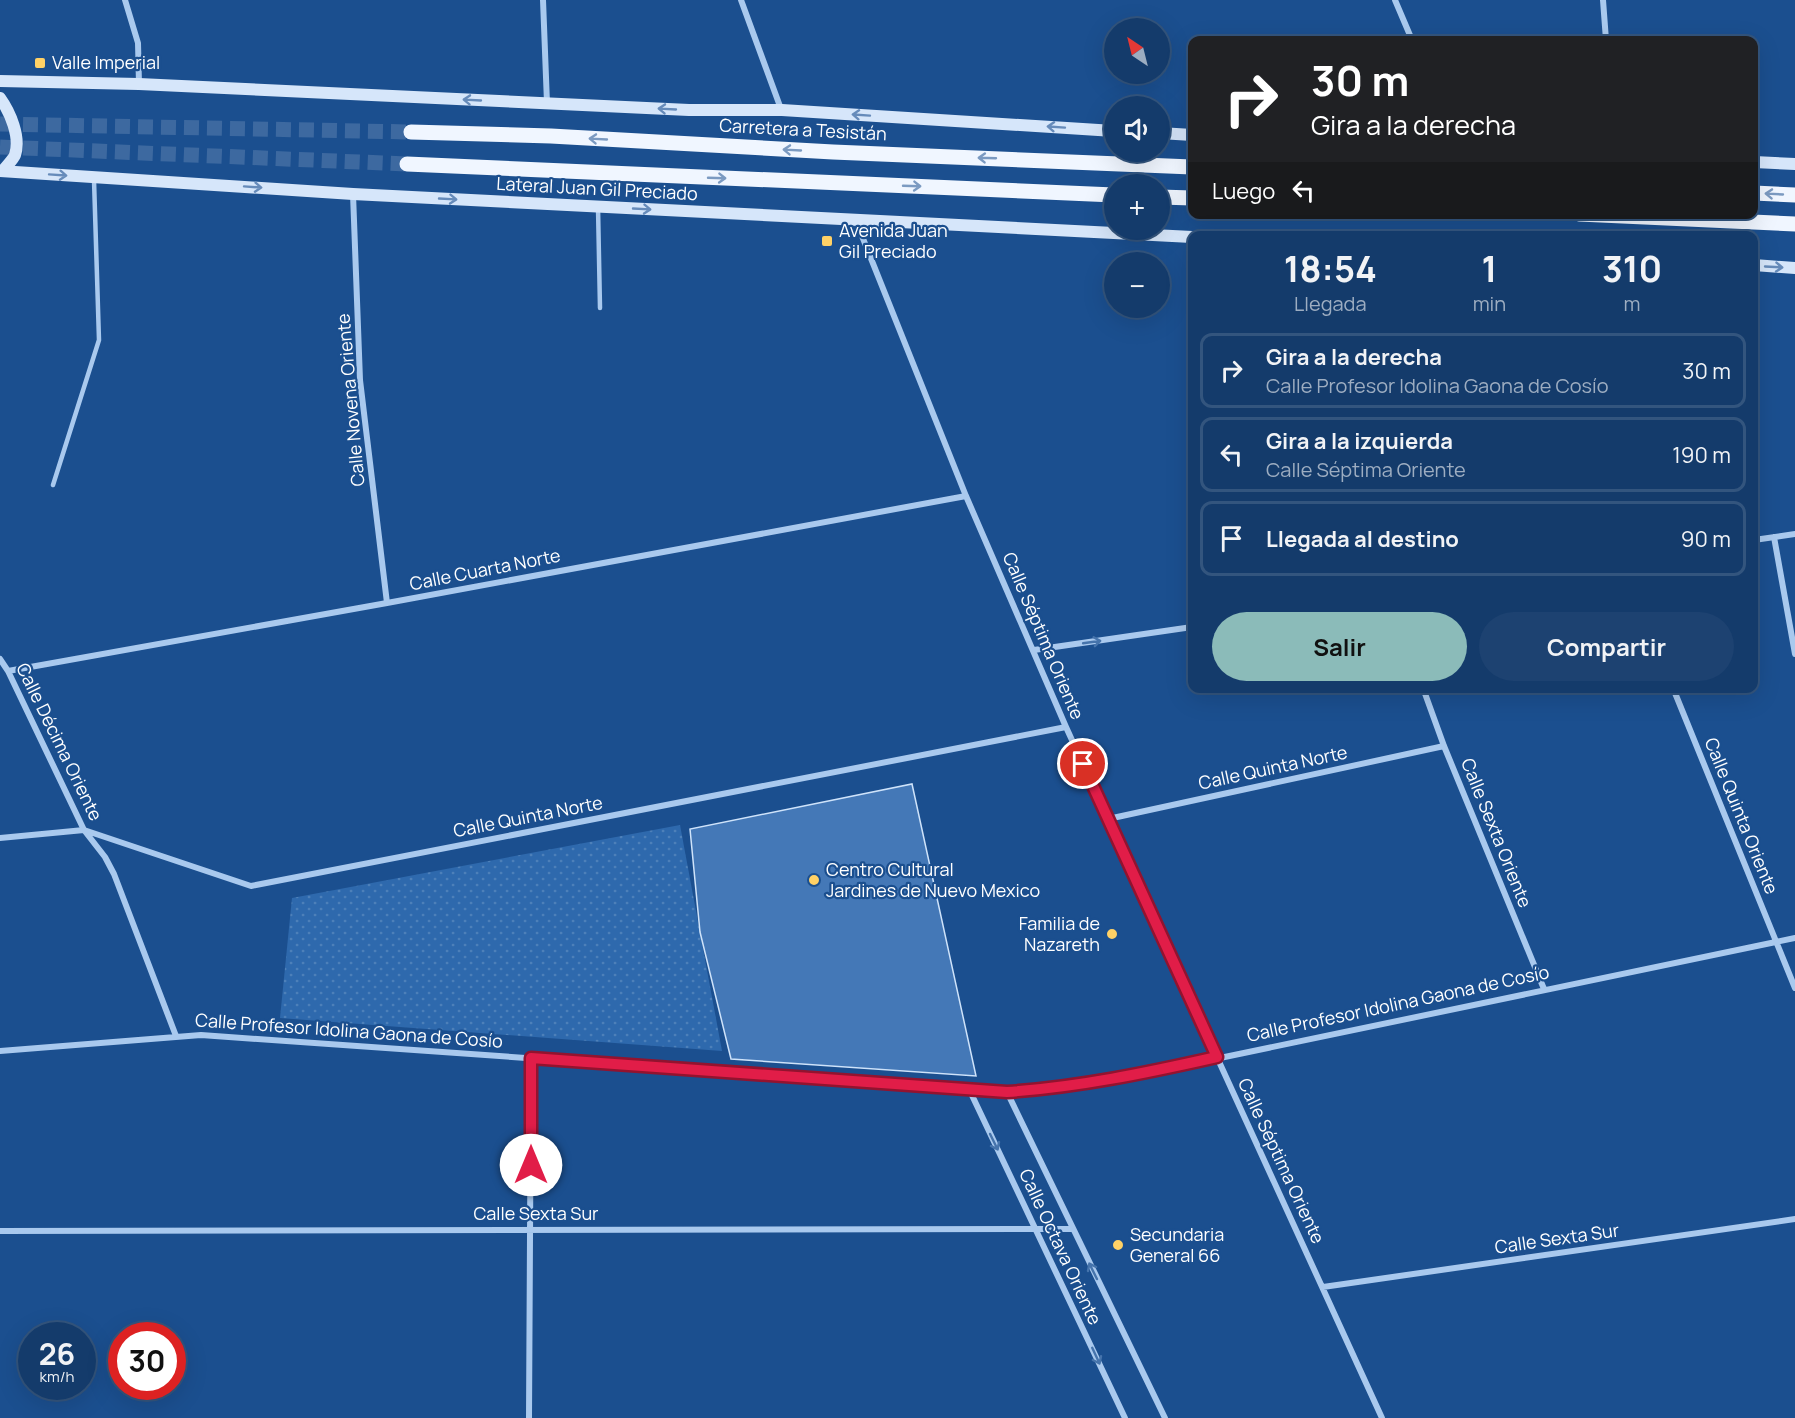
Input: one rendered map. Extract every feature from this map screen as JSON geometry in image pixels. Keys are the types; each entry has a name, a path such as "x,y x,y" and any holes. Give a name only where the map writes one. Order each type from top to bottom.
{"main road":[{"path":"0,81 139,84 689,110 782,110 1104,129"},
{"path":"0,98 9,112 16,134 15,155 1,171"},
{"name":"Carretera a Tesistán","path":"411,132 551,136 833,152 1188,167"},
{"path":"1170,134 1188,135"},
{"path":"1758,162 1795,164"},
{"path":"407,164 1104,195"},
{"name":"Lateral Juan Gil Preciado","path":"1,171 353,194 1188,237"},
{"path":"1758,193 1795,195"},
{"path":"1170,197 1188,198"},
{"path":"1687,219 1795,224"},
{"path":"1758,266 1795,268"}],"street":[{"path":"125,0 138,43 139,84"},
{"path":"543,0 547,103"},
{"path":"741,0 782,110"},
{"path":"1395,0 1410,36"},
{"path":"1603,0 1606,36"},
{"name":"Calle Novena Oriente","path":"353,194 360,380 387,603"},
{"name":"Calle Séptima Oriente","path":"856,220 966,496 1066,727 1382,1418"},
{"name":"Calle Cuarta Norte","path":"8,671 966,496"},
{"path":"1758,539 1795,534"},
{"path":"1774,537 1795,654"},
{"path":"1034,651 1188,628"},
{"name":"Calle Décima Oriente","path":"0,659 8,671 84,830 105,857 114,874 177,1036"},
{"name":"Calle Sexta Oriente","path":"1425,693 1444,746 1544,989"},
{"name":"Calle Quinta Oriente","path":"1675,693 1795,988"},
{"name":"Calle Quinta Norte","path":"0,838 84,830 251,886 1066,727"},
{"name":"Calle Quinta Norte","path":"1108,819 1444,746"},
{"name":"Calle Profesor Idolina Gaona de Cosío","path":"0,1051 177,1036 228,1036 1007,1092 1056,1089 1100,1083 1795,938"},
{"path":"530,1418 531,1058"},
{"name":"Calle Octava Oriente","path":"969,1089 1125,1418"},
{"name":"Calle Octava Oriente","path":"1007,1092 1165,1418"},
{"name":"Calle Sexta Sur","path":"1323,1287 1795,1219"},
{"name":"Calle Sexta Sur","path":"0,1231 1073,1229"}],"lane":[{"path":"53,485 99,340 94,177"},
{"path":"598,207 600,308"}],"shaded area":[{"path":"680,825 722,1051 280,1018 292,898"}],"building":[{"name":"Centro Cultural Jardines de Nuevo Mexico","path":"912,784 976,1076 731,1059 700,932 690,829"}],"tunnel":[{"path":"0,124 411,132"},
{"path":"0,147 407,164"}],"place":[{"name":"Valle Imperial","path":"40,63"},
{"name":"Avenida Juan Gil Preciado","path":"827,241"},
{"name":"Centro Cultural Jardines de Nuevo Mexico","path":"814,880"},
{"name":"Familia de Nazareth","path":"1112,934"},
{"name":"Secundaria General 66","path":"1118,1245"}],"route":[{"path":"531,1165 531,1058 1007,1092 1100,1083 1217,1057 1083,764"}]}
